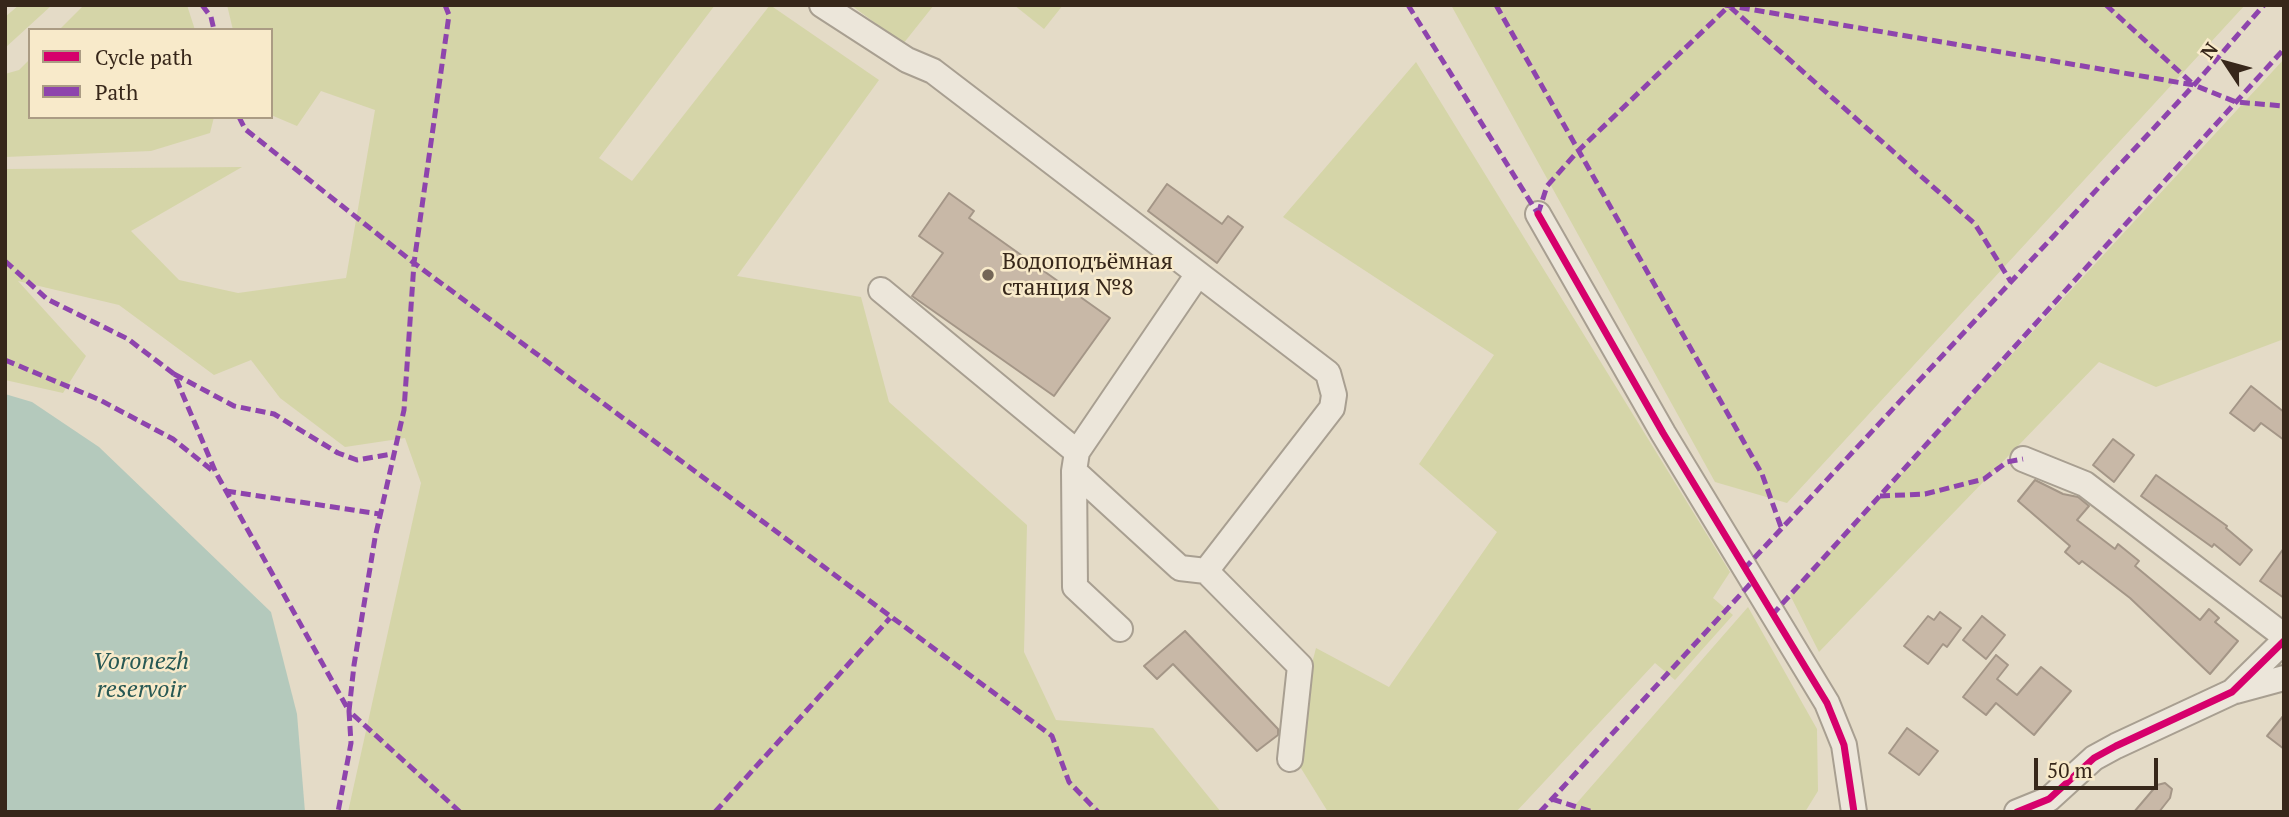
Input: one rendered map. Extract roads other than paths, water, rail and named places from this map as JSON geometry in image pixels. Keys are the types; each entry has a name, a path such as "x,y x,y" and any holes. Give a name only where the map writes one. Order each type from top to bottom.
{"street":[{"path":"822,5 907,60 933,71 1328,373 1334,395 1332,408 1206,571"},
{"path":"1538,214 1663,433 1826,703 1844,746 1854,812"},
{"path":"1120,629 1075,587 1075,462 1198,274"},
{"path":"881,290 1075,462 1181,568 1206,571 1300,666 1290,759"},
{"path":"2023,459 2085,484 2284,639 2232,692"},
{"path":"2017,812 2058,806 2094,758 2116,746 2232,692 2284,678"}],"water":[{"name":"Voronezh reservoir","path":"5,394 32,402 99,447 271,612 297,714 305,812 5,812"}],"place":[{"name":"Водоподъёмная станция №8","path":"988,275"}]}
